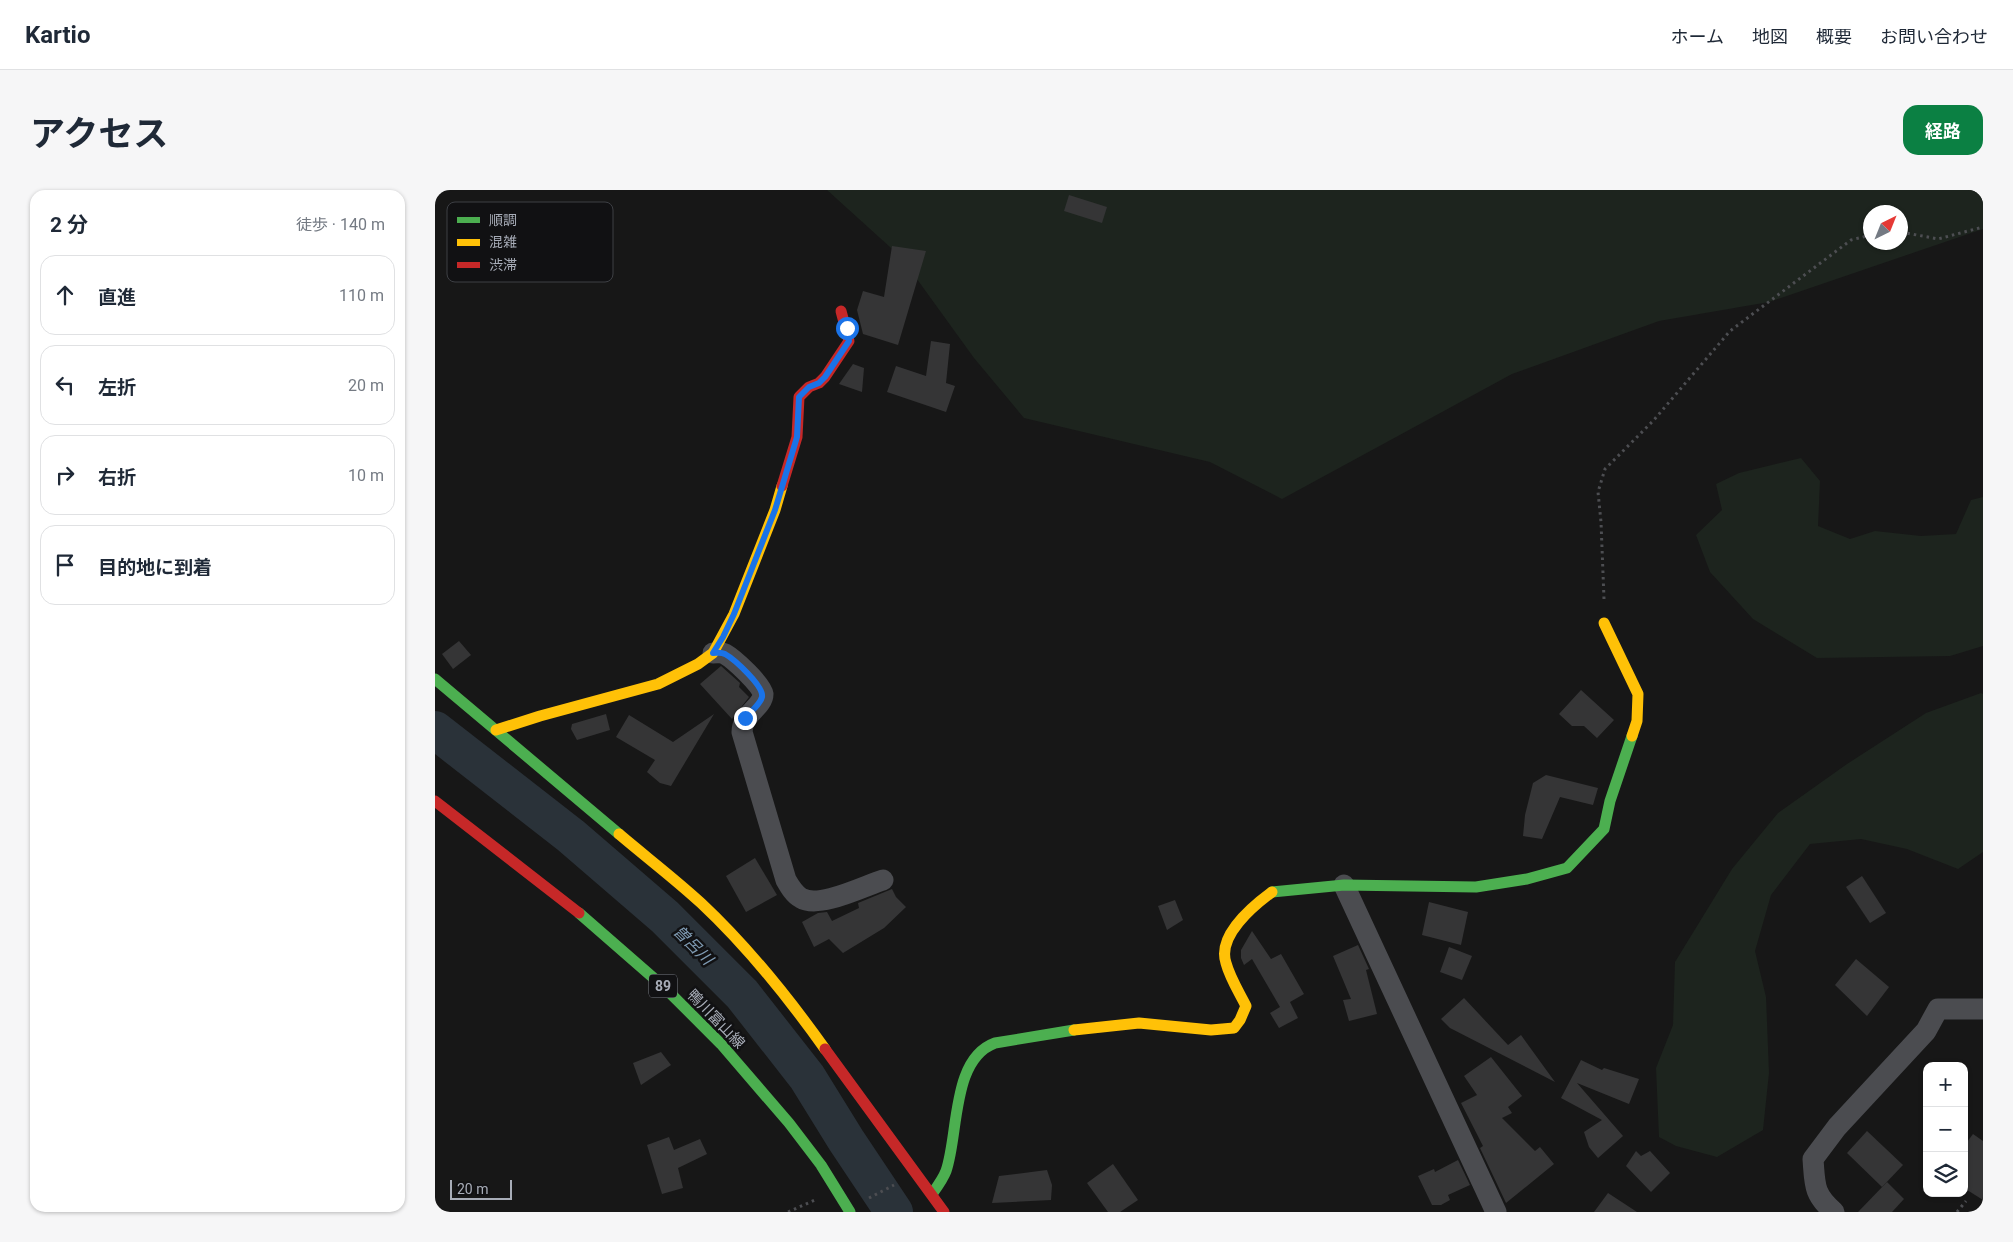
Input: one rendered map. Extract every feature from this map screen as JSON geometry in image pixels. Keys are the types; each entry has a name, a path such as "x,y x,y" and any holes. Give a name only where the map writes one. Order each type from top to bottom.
{"street":[{"path":"496,730 658,684 698,664 713,653 734,614 775,510 797,437 799,397 809,387 819,383 825,377 849,341 841,311"},
{"path":"932,1194 946,1173 955,1134 957,1108 962,1088 971,1064 986,1046 1009,1039 1139,1023 1220,1031 1234,1028 1246,1006 1225,962 1225,946 1235,927 1253,906 1273,891 1344,885 1475,887 1527,879 1567,868 1604,829 1610,801 1637,721 1638,694 1604,623"},
{"path":"713,653 723,653 733,660 759,686 763,694 761,700 745,718 742,724 742,732 786,880 792,891 799,898 806,901 819,902 883,880"},
{"path":"435,679 701,903 746,949 788,998 944,1212"},
{"name":"鴨川富山線","path":"435,801 566,901 665,988 721,1044 760,1089 821,1165 849,1212"},
{"path":"1344,885 1496,1212"},
{"path":"1834,1212 1825,1205 1815,1190 1813,1159 1837,1127 1926,1030 1938,1009 1983,1009"}],"path":[{"path":"1908,233 1938,239 1983,227"},
{"path":"1604,623 1601,522 1597,492 1605,469 1653,421 1730,331 1851,240 1863,237"},
{"path":"869,1198 899,1182"},
{"path":"788,1212 837,1191"},
{"path":"1957,1212 1966,1200"}],"shaded area":[{"path":"827,190 1983,190 1983,229 1769,302 1659,321 1512,374 1282,499 1210,462 1024,418 974,358 901,257"},
{"path":"1801,458 1820,481 1818,526 1850,539 1875,531 1921,536 1956,534 1971,500 1983,497 1983,646 1950,656 1817,658 1753,619 1710,572 1696,535 1722,510 1716,484 1739,473"},
{"path":"1981,693 1983,694 1983,852 1958,869 1907,849 1861,839 1810,844 1771,895 1755,951 1766,997 1769,1073 1763,1130 1717,1157 1676,1146 1659,1137 1656,1068 1673,1025 1675,962 1732,869 1778,813 1847,764 1926,713"}],"building":[{"path":"1069,195 1107,207 1102,223 1064,211"},
{"path":"892,246 926,251 898,345 863,334 857,310 863,291 884,297"},
{"path":"931,341 950,344 946,383 955,386 946,412 887,392 896,366 926,376"},
{"path":"853,364 864,368 862,392 839,384"},
{"path":"459,641 471,655 453,669 442,654"},
{"path":"721,666 740,683 739,687 749,697 732,719 700,684"},
{"path":"1581,690 1614,720 1597,738 1584,726 1572,726 1559,714"},
{"path":"606,714 610,730 577,740 571,729 572,724"},
{"path":"714,714 671,786 660,783 647,772 655,760 616,737 629,715 673,742"},
{"path":"1546,775 1598,788 1593,805 1560,797 1542,839 1523,836 1525,815 1533,783"},
{"path":"755,858 777,895 746,912 726,876"},
{"path":"1862,876 1886,913 1870,923 1846,887"},
{"path":"892,889 896,897 906,907 884,928 843,953 829,939 814,947 802,922 818,913 827,912 832,921 859,908 858,903"},
{"path":"1175,900 1183,920 1167,930 1158,906"},
{"path":"1429,902 1468,912 1461,945 1422,935"},
{"path":"1252,931 1271,959 1281,954 1304,994 1290,1002 1298,1018 1279,1028 1270,1013 1280,1007 1252,959 1244,965 1241,958 1241,950"},
{"path":"1358,945 1369,969 1366,970 1377,1014 1349,1021 1343,1000 1351,999 1333,956"},
{"path":"1449,947 1472,956 1462,980 1440,972"},
{"path":"1856,959 1889,987 1867,1016 1835,985"},
{"path":"1464,998 1508,1045 1521,1035 1555,1082 1450,1028 1441,1019"},
{"path":"661,1052 671,1065 641,1085 633,1063"},
{"path":"1491,1057 1522,1096 1508,1107 1512,1113 1502,1118 1535,1151 1540,1147 1554,1164 1506,1203 1480,1148 1483,1146 1461,1103 1477,1095 1464,1076"},
{"path":"1581,1060 1602,1070 1604,1068 1639,1079 1629,1104 1577,1083 1623,1136 1598,1158 1589,1147 1584,1132 1602,1120 1561,1098"},
{"path":"1867,1131 1903,1165 1882,1187 1847,1153"},
{"path":"1973,1134 1983,1141 1983,1200 1968,1191 1968,1141"},
{"path":"669,1137 674,1150 700,1139 707,1154 678,1168 683,1188 662,1194 647,1145"},
{"path":"1636,1151 1641,1156 1650,1151 1670,1173 1651,1192 1626,1166"},
{"path":"1458,1160 1470,1185 1448,1195 1450,1200 1441,1205 1432,1205 1418,1176 1434,1169 1435,1172"},
{"path":"1113,1164 1138,1200 1120,1212 1108,1212 1087,1183"},
{"path":"1047,1170 1052,1185 1051,1200 992,1203 999,1176"},
{"path":"1887,1182 1904,1199 1892,1212 1858,1212"},
{"path":"1608,1193 1637,1212 1594,1212"}],"waterway":[{"name":"曽呂川","path":"435,730 571,836 665,917 742,994 807,1077 894,1212"}],"traffic: fast":[{"path":"435,679 619,834"},
{"path":"1272,892 1344,885 1476,887 1527,879 1567,868 1604,829 1610,801 1632,736"},
{"path":"579,913 665,988 721,1044 789,1123 821,1165 850,1212"},
{"path":"932,1194 946,1171 964,1081 971,1065 981,1052 995,1043 1074,1030"}],"traffic: slow":[{"path":"496,730 658,684 698,664 713,653 734,614 775,510 782,486"},
{"path":"1604,623 1638,694 1637,721 1632,736"},
{"path":"619,834 691,894 735,937 797,1010 825,1049"},
{"path":"1074,1030 1139,1023 1211,1030 1234,1028 1246,1006 1232,980 1226,963 1227,942 1232,932 1247,913 1272,892"}],"traffic: jam":[{"path":"782,486 797,437 799,397 809,387 819,383 825,377 849,341 841,311"},
{"path":"435,801 579,913"},
{"path":"825,1049 944,1212"}],"route":[{"path":"745,718 761,700 763,694 759,686 733,660 723,653 713,653 734,614 775,510 797,437 799,397 809,387 819,383 825,377 849,341 847,328"}]}
